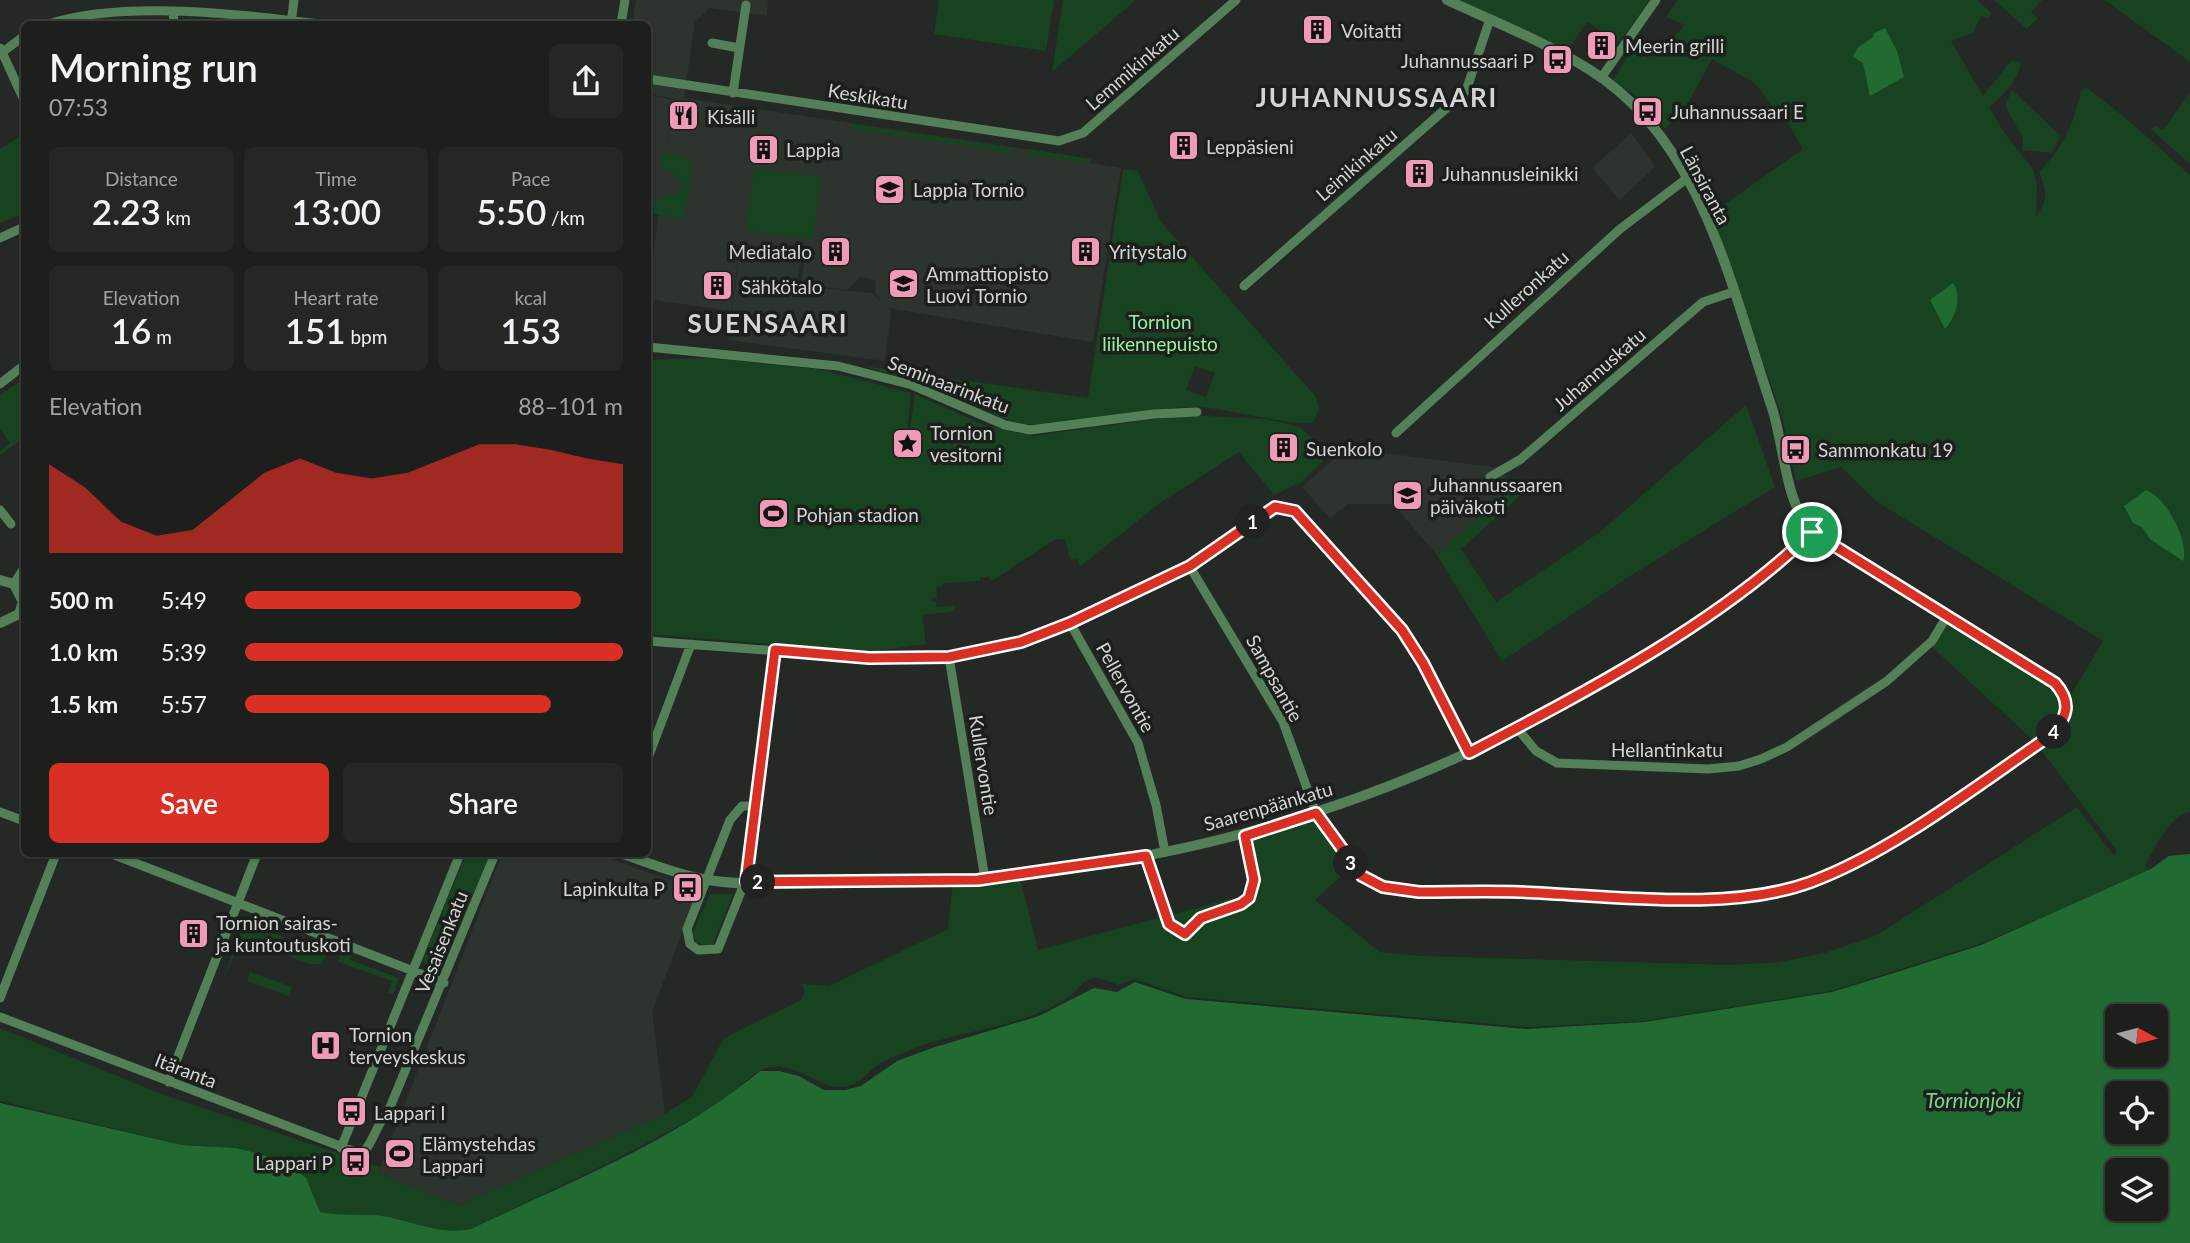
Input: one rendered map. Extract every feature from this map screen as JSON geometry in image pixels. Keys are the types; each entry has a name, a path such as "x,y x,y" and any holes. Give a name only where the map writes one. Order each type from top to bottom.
{"street":[{"path":"291,21 294,0"},
{"path":"622,21 625,0"},
{"name":"Lemmikinkatu","path":"1083,133 1236,0"},
{"name":"Länsiranta","path":"1447,0 1490,19 1601,78 1646,118 1686,179 1709,223 1781,436 1793,495 1803,522 1812,532"},
{"path":"1601,78 1656,0"},
{"path":"733,93 746,5"},
{"path":"61,21 98,12 173,11 271,21"},
{"path":"173,11 174,21"},
{"name":"Leinikinkatu","path":"1244,286 1466,91 1490,19"},
{"path":"21,38 1,51 21,94"},
{"path":"712,43 739,48"},
{"name":"Keskikatu","path":"651,79 1039,140 1072,139 1083,133"},
{"name":"Kulleronkatu","path":"1396,433 1620,229 1686,179"},
{"path":"0,238 21,228"},
{"name":"Juhannuskatu","path":"1490,477 1521,459 1703,302 1733,292"},
{"name":"Seminaarinkatu","path":"651,347 838,366 912,386 1004,425 1030,430 1154,414 1196,412"},
{"path":"0,384 21,367"},
{"path":"651,641 869,658 949,657 1021,642 1070,623 1190,566 1275,507 1287,507 1295,511 1402,630 1423,663 1469,753"},
{"path":"0,510 11,524"},
{"path":"1812,532 1947,616"},
{"name":"Saarenpäänkatu","path":"633,857 707,880 746,882 985,879 1146,856 1245,836 1316,813 1469,753 1517,728 1683,633 1794,551 1812,532"},
{"name":"Sampsantie","path":"1190,566 1283,722 1316,813 1362,876 1383,887 1419,892 1651,898 1760,895 1808,883 1846,867 1892,840 2051,735 2062,724 2067,709 2066,695 2055,683 1947,616"},
{"path":"14,584 21,573"},
{"path":"0,580 14,584 21,598"},
{"path":"0,622 21,616"},
{"name":"Hellantinkatu","path":"1517,728 1536,751 1557,762 1645,768 1739,766 1787,747 1887,681 1932,641 1947,616"},
{"name":"Pellervontie","path":"1070,623 1138,743 1156,805 1164,852"},
{"path":"651,750 691,645"},
{"path":"756,806 742,806 734,814 687,935 690,944 709,951 718,949 746,882 756,806 775,650"},
{"name":"Kullervontie","path":"949,657 985,879"},
{"path":"0,812 21,820"},
{"path":"1146,856 1169,924 1182,933 1189,933 1201,918 1241,904 1249,898 1254,880 1245,836"},
{"path":"0,998 55,857"},
{"path":"119,857 444,983"},
{"path":"168,1082 256,857"},
{"name":"Vesaisenkatu","path":"341,1148 459,857"},
{"name":"Vesaisenkatu","path":"361,1154 366,1150 377,1124 388,1112 444,983 494,857"},
{"name":"Itäranta","path":"0,1017 361,1154"}],"shaded area":[{"name":"Lappia Tornio","path":"636,0 768,0 767,16 710,8 695,22 684,98 1091,159 1091,163 1121,168 1093,342 888,308 891,312 885,361 728,340 740,252 800,261 797,286 872,293 881,301 875,292 876,280 860,277 847,290 801,283 805,259 739,249 731,311 651,299 651,274 659,209 651,208 651,96 674,100 667,149 675,99 651,95 651,21 632,21"},
{"path":"1631,133 1655,167 1620,200 1592,168"},
{"name":"Juhannussaaren päiväkoti","path":"1346,448 1499,468 1514,486 1437,555 1393,504 1348,504 1330,518 1302,487"},
{"path":"501,857 605,857 698,890 652,1012 665,1114 459,1205 378,1173"}],"green space":[{"path":"939,0 1054,0 1046,51 934,34"},
{"path":"1063,0 1136,0 1052,72"},
{"path":"1457,0 1651,0 1619,42 1587,22 1567,51"},
{"path":"1678,0 1978,0 1992,14 1988,18 1981,16 1973,33 1951,41 1983,96 2011,61 2020,62 2014,81 1989,107 2005,134 2033,169 2037,186 2036,216 2045,200 2039,172 2061,145 2071,125 2081,91 2086,87 2190,175 2190,812 2168,827 2144,869 2151,867 2142,875 1980,944 1832,991 1644,1021 1527,1027 1186,997 1134,979 1118,985 1091,978 1064,1000 1045,1010 1005,1024 922,1045 879,1064 854,1084 831,1086 784,1067 759,1071 727,1099 661,1136 471,1229 458,1231 374,1215 319,1212 311,1189 236,1148 182,1145 0,1101 0,1028 164,1095 380,1167 378,1173 459,1205 665,1114 692,1097 724,1038 801,1000 805,991 802,984 829,986 948,929 953,881 1018,870 1038,950 1245,895 1249,880 1240,833 1320,811 1356,862 1315,900 1380,952 1419,956 1731,965 1780,962 1825,953 1877,935 2077,807 2114,856 2117,851 2035,742 1931,646 1948,621 2071,695 2103,641 1876,501 1841,467 1796,481 1782,416 1711,214 1803,149 1788,123 1772,107 1755,83 1712,59 1686,107 1665,129 1651,107 1613,80 1638,40 1646,40 1663,49 1685,25 1666,17"},
{"path":"1994,0 2042,0 2031,12 2038,18 2027,29"},
{"path":"2105,0 2190,0 2190,62"},
{"path":"2012,90 2060,135 2052,153 2022,150 2023,138 2005,106"},
{"path":"2190,93 2190,164 2151,129 2156,126 2163,130"},
{"path":"852,124 1011,148 1010,153 851,128"},
{"path":"21,136 21,214 0,223 0,149"},
{"path":"1028,149 1091,159 1090,163 1027,154"},
{"path":"662,152 692,159 685,218 653,214 655,201 678,193 683,186 679,178 660,166"},
{"path":"754,168 821,177 813,239 746,230"},
{"name":"Tornion liikennepuisto","path":"1123,169 1138,171 1161,222 1316,397 1319,410 1313,422 1306,423 1198,407 1154,410 1087,422 1044,426 1005,419 939,390 864,366 1088,398","holes":["1195,366 1215,373 1206,397 1186,390"]},
{"path":"708,358 818,369 911,393 907,434 902,444 906,449 912,446 913,440 909,434 915,394 984,425 1032,436 1185,415 1267,419 1299,427 1322,446 1322,462 1301,482 1274,495 1239,452 1160,503 1082,565 1079,566 1078,559 1070,560 1065,539 1054,540 995,579 990,580 989,577 980,578 980,581 943,583 943,586 936,587 937,597 932,598 932,601 935,601 937,607 955,606 955,611 922,615 926,644 869,652 651,634 651,360"},
{"path":"21,382 21,440 0,455 0,451 10,443 0,428 0,395"},
{"path":"1746,405 1775,487 1630,576 1502,661 1437,555 1514,486 1522,494 1461,549 1496,602 1600,532"},
{"path":"465,857 489,857 440,972 422,962"},
{"path":"710,894 733,894 713,944 706,947 696,942 692,934"},
{"path":"245,922 326,954 322,964 309,964 242,938 222,982"},
{"path":"344,946 354,950 350,960 399,978 393,994 388,993 392,981 338,962"},
{"path":"250,972 292,987 289,996 247,981"}],"water":[{"path":"1885,28 1897,51 1904,77 1870,96 1863,63 1853,57 1857,48 1873,37 1874,33"},
{"path":"1953,283 1958,301 1952,319 1945,329 1930,300"},
{"path":"2146,490 2161,501 2175,521 2183,543 2183,561 2150,539 2142,527 2133,523 2124,506"},
{"name":"Tornionjoki","path":"2190,854 2190,1243 0,1243 0,1103 182,1145 236,1148 286,1161 306,1178 320,1212 374,1215 458,1231 471,1229 621,1159 693,1119 760,1071 779,1071 799,1076 824,1090 845,1090 861,1086 897,1061 1039,1016 1094,988 1117,992 1135,982 1186,999 1526,1029 1645,1022 1832,992 1981,945 2151,869 2169,856"}],"place":[{"name":"Voitatti","path":"1318,30"},
{"name":"Meerin grilli","path":"1602,45"},
{"name":"Juhannussaari P","path":"1557,60"},
{"name":"Juhannussaari E","path":"1648,111"},
{"name":"Kisälli","path":"684,116"},
{"name":"Leppäsieni","path":"1183,146"},
{"name":"Lappia","path":"763,149"},
{"name":"Juhannusleinikki","path":"1419,173"},
{"name":"Lappia Tornio","path":"890,189"},
{"name":"Mediatalo","path":"835,251"},
{"name":"Yritystalo","path":"1086,251"},
{"name":"Ammattiopisto Luovi Tornio","path":"903,284"},
{"name":"Sähkötalo","path":"718,286"},
{"name":"Tornion vesitorni","path":"907,443"},
{"name":"Suenkolo","path":"1283,448"},
{"name":"Sammonkatu 19","path":"1795,449"},
{"name":"Juhannussaaren päiväkoti","path":"1407,495"},
{"name":"Pohjan stadion","path":"773,514"},
{"name":"Lapinkulta P","path":"688,888"},
{"name":"Tornion sairas- ja kuntoutuskoti","path":"193,933"},
{"name":"Tornion terveyskeskus","path":"326,1045"},
{"name":"Lappari I","path":"351,1112"},
{"name":"Elämystehdas Lappari","path":"399,1154"},
{"name":"Lappari P","path":"356,1162"}],"district":[{"name":"JUHANNUSSAARI","path":"1377,97"},
{"name":"SUENSAARI","path":"768,323"}],"route":[{"path":"1275,507 1287,507 1295,511 1402,630 1423,663 1469,753 1683,633 1794,551 1812,532 2055,683 2066,695 2067,709 2062,724 2051,735 1949,805 1846,867 1808,883 1760,895 1717,898 1419,892 1383,887 1362,876 1339,849 1316,813 1245,836 1254,880 1249,898 1241,904 1201,918 1189,933 1185,934 1169,924 1146,856 978,880 746,882 775,650 869,658 949,657 1021,642 1139,592 1190,566 1275,507"}]}
